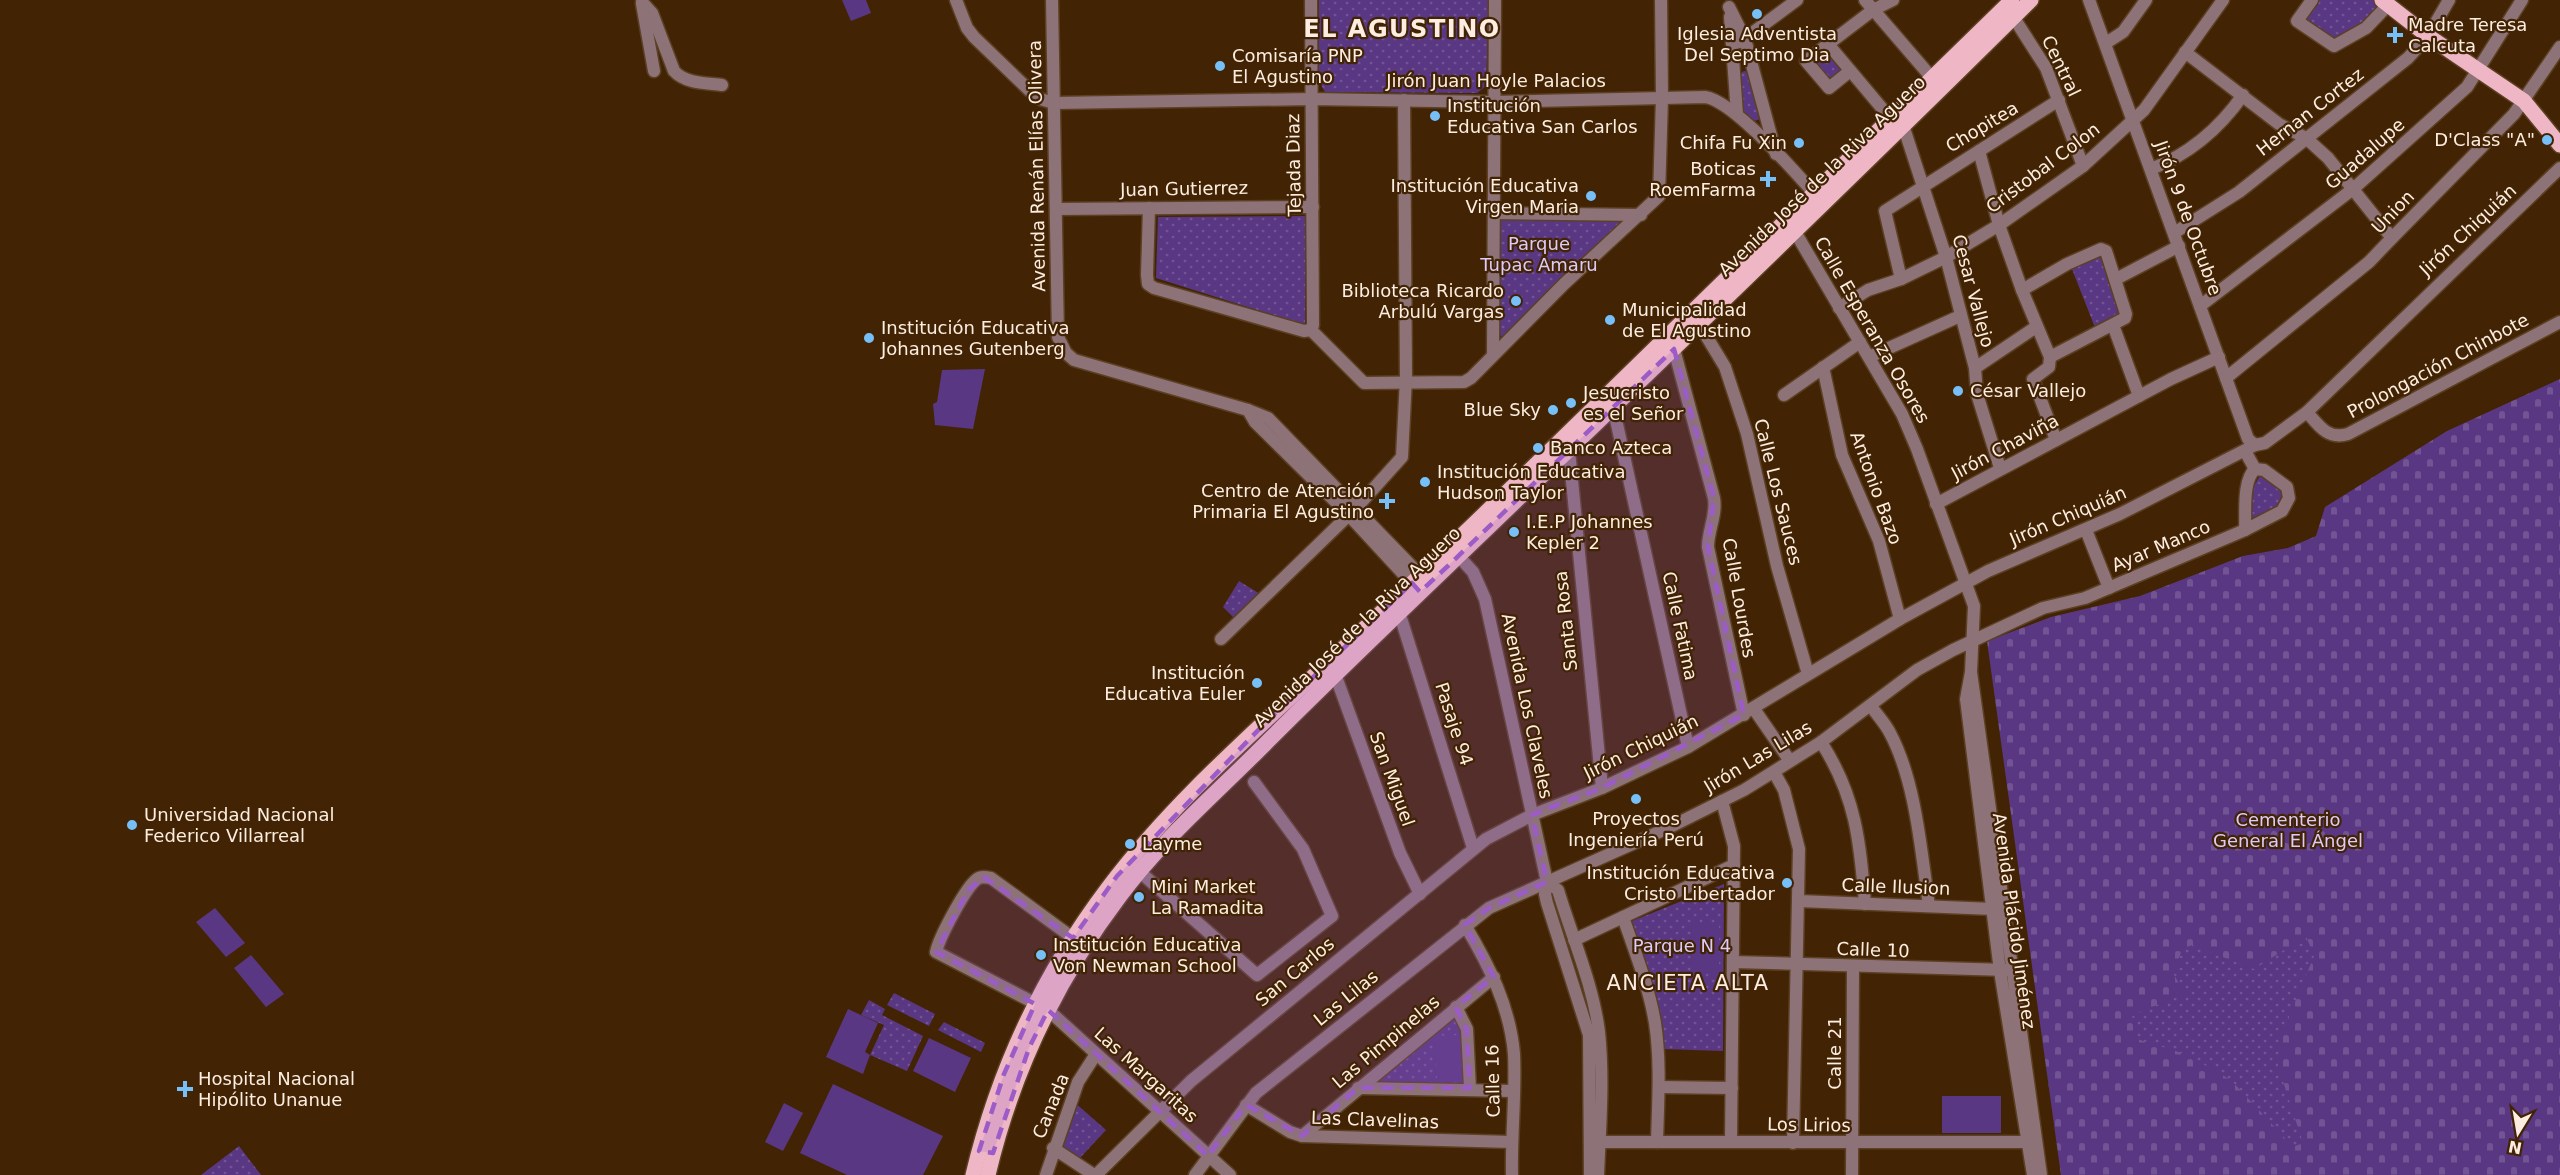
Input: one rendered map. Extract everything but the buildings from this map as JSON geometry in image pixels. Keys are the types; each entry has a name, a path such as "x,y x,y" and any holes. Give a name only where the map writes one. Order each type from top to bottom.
{"main road":[{"name":"Avenida José de la Riva Aguero","path":"1897,122 1932,78 2009,6 2031,0"},
{"path":"2385,2 2477,71 2524,101 2560,145"},
{"name":"Avenida José de la Riva Aguero","path":"973,1175 986,1152 1004,1074 1042,1007 1073,938 1112,882 1171,816 1454,551 1897,122 2009,6"},
{"name":"Avenida José de la Riva Aguero","path":"1454,551 1569,450 1700,324 1794,230 1818,197"},
{"name":"Avenida José de la Riva Aguero","path":"1042,1007 1140,872 1170,838 1335,674 1366,635 1399,612 1420,583"},
{"name":"Avenida José de la Riva Aguero","path":"986,1152 988,1175"}],"street":[{"path":"956,0 967,28 974,37 1030,92 1040,99 1054,102"},
{"name":"Avenida Renán Elías Olivera","path":"1052,0 1058,337 1066,353 1074,360 1248,410 1268,418 1296,454 1420,583"},
{"name":"Tejada Diaz","path":"1311,0 1313,207 1313,325 1311,330"},
{"path":"1493,354 1495,0"},
{"path":"1149,208 1148,284 1154,288 1304,331 1311,330 1359,381 1369,384 1464,382 1471,378 1564,284 1659,196 1662,98 1661,0"},
{"path":"1733,46 1797,0"},
{"path":"1869,5 1884,7 1893,0"},
{"name":"Jirón 9 de Octubre","path":"2089,0 2250,448"},
{"path":"2106,44 2123,32 2146,0"},
{"name":"Cristobal Colon","path":"1839,308 1868,290 1901,279 1946,257 1999,225 2083,166 2133,121 2223,0"},
{"path":"2312,0 2296,21 2329,44 2338,45 2366,28 2385,2"},
{"name":"Hernan Cortez","path":"2174,233 2239,192 2408,58 2428,36 2449,0"},
{"name":"Guadalupe","path":"2200,306 2353,189 2467,87 2522,0"},
{"path":"641,1 654,70"},
{"path":"641,1 652,13 678,76 694,82 722,85"},
{"path":"1729,4 1745,39 1776,154"},
{"path":"1729,4 1737,114"},
{"path":"1850,71 1829,88 1806,61 1828,44 1869,5"},
{"path":"1869,5 1932,78"},
{"name":"Central","path":"2009,6 2046,68 2083,166"},
{"path":"1828,44 1897,122"},
{"name":"Union","path":"2226,378 2368,262 2524,101 2560,46"},
{"path":"2185,52 2279,124 2306,138 2328,158 2392,238"},
{"path":"1734,71 1742,66 1753,70"},
{"path":"2151,169 2177,159 2203,139 2224,122 2243,95"},
{"name":"Jirón Juan Hoyle Palacios","path":"1054,102 1311,99 1494,102 1713,98 1737,114 1818,197"},
{"path":"1221,639 1353,511 1402,458 1406,384 1404,100"},
{"name":"Chopitea","path":"1901,279 1885,211 1923,184 2059,100"},
{"name":"Cesar Vallejo","path":"1897,122 1923,184 1946,257 1975,368 1977,394 2000,468"},
{"path":"1979,151 1999,225 2036,327 2050,357 2049,367 2033,379 2056,440"},
{"name":"Jirón Chiquián","path":"1532,815 1602,788 1688,747 1900,619 2032,550 2086,530 2250,448 2265,443 2307,412 2560,168"},
{"name":"Juan Gutierrez","path":"1056,208 1313,207"},
{"path":"1494,213 1641,215"},
{"name":"Calle Esperanza Osores","path":"1794,230 1902,414 1964,585"},
{"path":"2116,279 2179,246"},
{"path":"2022,290 2067,264 2101,249 2106,251 2126,314 2125,318 2050,357"},
{"path":"1869,357 1960,316"},
{"name":"Prolongación Chinbote","path":"2307,412 2326,433 2337,438 2560,322"},
{"name":"Calle Los Sauces","path":"1700,324 1725,367 1747,434 1777,566 1808,674"},
{"path":"2113,325 2139,396"},
{"path":"1975,368 2036,327"},
{"path":"1784,394 1860,342"},
{"name":"Calle Lourdes","path":"1674,349 1714,498 1715,511 1709,531 1708,547 1749,712 1790,761"},
{"name":"Jirón Chaviña","path":"1936,504 2000,468 2219,357"},
{"name":"Antonio Bazo","path":"1823,367 1842,455 1879,541 1900,619"},
{"name":"Calle Fatima","path":"1613,406 1688,747"},
{"path":"2245,530 2247,489 2249,477 2255,469 2250,448"},
{"name":"Santa Rosa","path":"1569,450 1602,788"},
{"name":"Ayar Manco","path":"1973,640 2043,608 2085,598 2109,588 2245,530 2282,511 2289,498 2287,487 2264,470 2255,469"},
{"path":"2086,530 2109,588"},
{"name":"Avenida Los Claveles","path":"1454,551 1473,572 1485,599 1547,882 1545,894 1547,903 1589,1035 1594,1142 1598,1175"},
{"name":"Avenida Plácido Jiménez","path":"1964,585 1974,606 1971,672 1966,699 1993,909 2006,970 2041,1175"},
{"name":"Pasaje 94","path":"1399,612 1473,848"},
{"name":"Jirón Las Lilas","path":"1547,882 1722,801 1774,772 1821,742 1917,670 1973,640"},
{"name":"Avenida Plácido Jiménez","path":"1971,672 2033,1175"},
{"name":"San Miguel","path":"1335,674 1400,853 1420,894"},
{"path":"1871,706 1890,733 1905,771 1921,845 1929,906"},
{"path":"1821,742 1835,765 1849,797 1860,848 1865,904"},
{"path":"1774,772 1784,790 1794,821 1799,849 1793,1143"},
{"path":"1140,872 1257,975 1332,916 1303,849 1254,782"},
{"path":"1722,801 1734,846 1731,1141"},
{"name":"San Carlos","path":"1095,1175 1191,1081 1473,848 1532,815"},
{"path":"1574,940 1734,865"},
{"name":"Las Margaritas","path":"1073,938 991,878 984,877 977,879 968,890 936,952 1042,1007 1230,1175"},
{"name":"Avenida Los Claveles","path":"1547,882 1558,890 1593,1001 1599,1030 1594,1142 1590,1175"},
{"name":"Las Lilas","path":"1195,1175 1256,1093 1465,925 1489,908 1547,882"},
{"name":"Calle Ilusion","path":"1799,901 1993,909"},
{"path":"1623,917 1652,1007 1659,1087 1657,1142"},
{"name":"Calle 16","path":"1465,925 1494,977 1509,1027 1514,1054 1512,1175"},
{"name":"Calle 10","path":"1733,962 1853,968 2006,970"},
{"name":"Calle 21","path":"1852,1175 1853,968"},
{"name":"Las Pimpinelas","path":"1302,1136 1456,1006 1494,977"},
{"path":"1456,1006 1467,1029 1470,1088"},
{"name":"Canada","path":"1046,1175 1053,1148 1078,1082 1096,1054"},
{"path":"1659,1087 1732,1088"},
{"path":"1358,1088 1470,1088 1513,1091"},
{"name":"Las Clavelinas","path":"1246,1105 1290,1132 1302,1136 1511,1142"},
{"name":"Los Lirios","path":"1594,1142 1731,1141 1852,1144 2028,1142"},
{"path":"1053,1148 1095,1175"}],"highlighted area":[{"path":"1674,349 1714,498 1708,547 1744,715 1602,788 1532,815 1547,882 1489,908 1465,925 1494,977 1456,1007 1467,1029 1470,1088 1358,1088 1302,1136 1246,1105 1208,1156 1048,1010 1029,1048 993,1153 979,1151 1004,1074 1035,1004 936,952 968,890 984,877 1073,938 1117,876 1265,723 1412,583 1420,592"}],"green space":[{"path":"842,0 866,0 871,13 851,21"},
{"path":"1319,0 1489,0 1486,86 1477,93 1325,92 1319,81"},
{"path":"2316,0 2373,0 2381,7 2342,40 2334,41 2303,19"},
{"path":"1826,48 1846,70 1829,83 1811,61"},
{"path":"1744,71 1749,72 1761,119 1754,121 1743,112 1740,74"},
{"path":"1306,216 1305,323 1301,324 1156,278 1158,217"},
{"name":"Parque Tupac Amaru","path":"1500,217 1621,218 1623,225 1504,338 1500,335"},
{"path":"2099,254 2123,314 2096,330 2070,264"},
{"path":"985,369 973,429 935,425 933,404 937,402 942,370"},
{"name":"Cementerio General El Ángel","path":"2560,379 2560,1175 2061,1175 1987,641 2051,617 2140,596 2243,556 2288,548 2316,536 2325,507 2447,431"},
{"path":"2261,474 2283,492 2277,507 2250,522 2252,489"},
{"path":"1239,581 1260,594 1234,618 1223,607"},
{"name":"Parque N 4","path":"1724,884 1723,1051 1662,1049 1657,1009 1632,921"},
{"path":"215,908 245,943 226,957 196,922"},
{"path":"1692,925 1719,925 1719,973 1691,972"},
{"path":"2306,936 2314,956 2281,1036 2278,1066 2303,1143 2293,1147 2231,1080 2185,1054 2137,1039 2132,1015 2185,994 2173,973 2182,950 2192,945 2254,969"},
{"path":"251,955 284,994 266,1007 234,968"},
{"path":"894,993 935,1014 929,1026 887,1005"},
{"path":"869,1000 885,1009 882,1015 923,1036 907,1071 870,1055 884,1025 861,1015"},
{"path":"848,1009 878,1023 865,1052 870,1055 863,1074 826,1057"},
{"path":"1455,1016 1462,1035 1464,1087 1373,1083"},
{"path":"944,1022 985,1043 981,1052 938,1030"},
{"path":"1460,1035 1462,1079 1437,1080 1435,1036"},
{"path":"929,1038 971,1058 955,1092 913,1071"},
{"path":"833,1084 943,1136 923,1175 847,1175 800,1153"},
{"path":"1942,1096 2001,1096 2001,1133 1942,1133"},
{"path":"1073,1101 1106,1130 1079,1159 1060,1145"},
{"path":"784,1103 803,1113 783,1151 765,1142"},
{"path":"239,1146 261,1175 201,1175"}],"place":[{"name":"Iglesia Adventista Del Septimo Dia","path":"1757,14"},
{"name":"Madre Teresa Calcuta","path":"2395,35"},
{"name":"Comisaría PNP El Agustino","path":"1220,66"},
{"name":"Institución Educativa San Carlos","path":"1435,116"},
{"name":"D'Class \"A\"","path":"2547,140"},
{"name":"Chifa Fu Xin","path":"1799,143"},
{"name":"Boticas RoemFarma","path":"1768,179"},
{"name":"Institución Educativa Virgen Maria","path":"1591,196"},
{"name":"Biblioteca Ricardo Arbulú Vargas","path":"1516,301"},
{"name":"Municipalidad de El Agustino","path":"1610,320"},
{"name":"Institución Educativa Johannes Gutenberg","path":"869,338"},
{"name":"César Vallejo","path":"1958,391"},
{"name":"Jesucristo es el Señor","path":"1571,403"},
{"name":"Blue Sky","path":"1553,410"},
{"name":"Banco Azteca","path":"1538,448"},
{"name":"Institución Educativa Hudson Taylor","path":"1425,482"},
{"name":"Centro de Atención Primaria El Agustino","path":"1387,501"},
{"name":"I.E.P Johannes Kepler 2","path":"1514,532"},
{"name":"Institución Educativa Euler","path":"1257,683"},
{"name":"Proyectos Ingeniería Perú","path":"1636,799"},
{"name":"Universidad Nacional Federico Villarreal","path":"132,825"},
{"name":"Layme","path":"1130,844"},
{"name":"Institución Educativa Cristo Libertador","path":"1787,883"},
{"name":"Mini Market La Ramadita","path":"1139,897"},
{"name":"Institución Educativa Von Newman School","path":"1041,955"},
{"name":"Hospital Nacional Hipólito Unanue","path":"185,1089"}],"district":[{"name":"EL AGUSTINO","path":"1402,29"},
{"name":"ANCIETA ALTA","path":"1688,983"}]}
